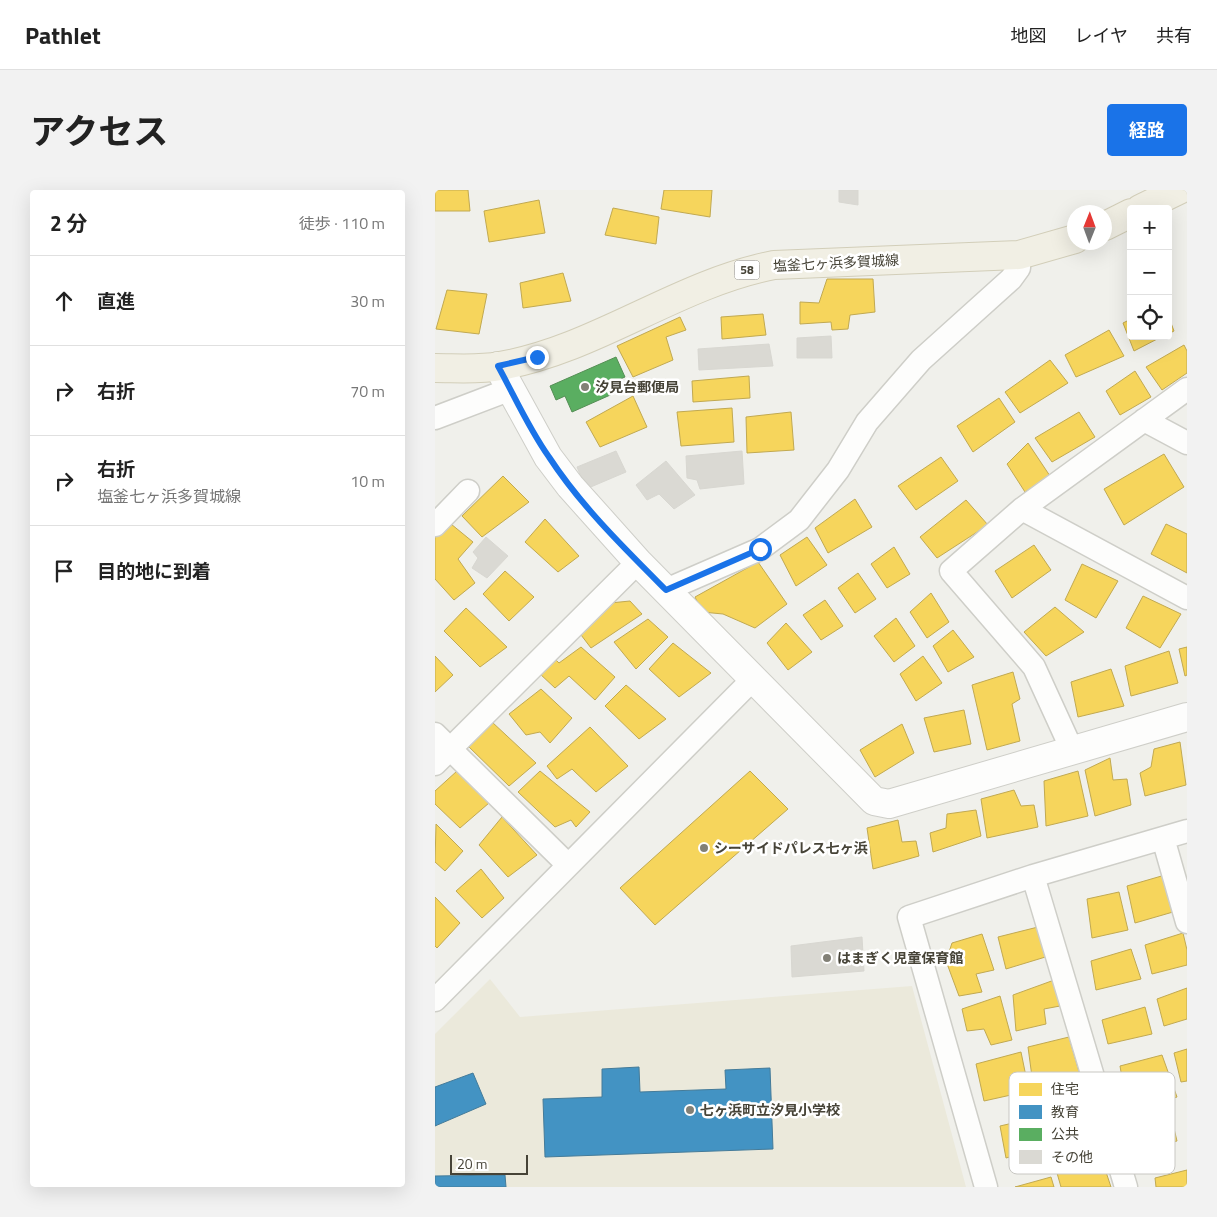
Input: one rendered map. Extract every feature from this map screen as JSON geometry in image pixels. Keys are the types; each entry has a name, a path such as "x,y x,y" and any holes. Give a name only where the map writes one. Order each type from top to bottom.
{"main road":[{"path":"1148,205 1179,190"},
{"path":"1112,222 1127,215"},
{"name":"塩釜七ヶ浜多賀城線","path":"435,368 505,378 537,357 579,342 682,294 745,271 774,265 1019,255 1067,241"}],"street":[{"path":"666,590 760,549 799,520 839,470 867,422 921,360 1011,279 1019,268 1019,255"},
{"path":"435,418 505,378 548,457 570,486 638,562 873,801 889,804 1187,717"},
{"path":"1072,750 1034,667 951,572 1022,509 1187,389"},
{"path":"1144,420 1187,443"},
{"path":"435,524 467,491"},
{"path":"1022,509 1187,598"},
{"path":"567,864 440,749 638,562"},
{"path":"439,987 567,864 754,678"},
{"path":"986,1187 909,917 1033,876 1187,831"},
{"path":"1163,838 1187,922"},
{"path":"1033,876 1092,1072"},
{"path":"1122,1174 1126,1187"}],"shaded area":[{"name":"七ヶ浜町立汐見小学校","path":"490,979 520,1017 912,986 966,1187 435,1187 435,1034"}],"building: 住宅":[{"path":"435,190 468,190 470,211 435,211"},
{"path":"664,190 712,190 710,217 661,209"},
{"path":"539,200 545,233 489,242 484,211"},
{"path":"613,208 659,217 656,244 605,235"},
{"path":"563,273 571,301 523,308 520,283"},
{"path":"827,279 873,279 875,312 850,315 848,329 832,330 831,322 800,324 800,302 819,303"},
{"path":"447,290 487,294 479,334 436,329"},
{"path":"763,314 766,335 722,339 721,317"},
{"path":"680,317 686,330 666,337 673,360 633,377 617,346"},
{"path":"1127,321 1127,333 1123,323"},
{"path":"1109,330 1124,356 1076,377 1065,355"},
{"path":"1130,340 1155,340 1134,351"},
{"path":"1184,345 1187,351 1187,373 1162,390 1146,367"},
{"path":"1050,360 1068,383 1020,413 1005,392"},
{"path":"1135,371 1151,397 1120,415 1106,391"},
{"path":"749,376 750,398 693,402 692,381"},
{"path":"633,396 647,427 600,447 586,422"},
{"path":"999,398 1015,422 973,452 957,426"},
{"path":"732,408 734,442 681,446 677,412"},
{"path":"791,412 794,450 747,453 746,417"},
{"path":"1079,412 1095,437 1052,462 1035,438"},
{"path":"1028,443 1050,476 1025,492 1007,464"},
{"path":"1164,454 1184,487 1124,525 1104,489"},
{"path":"941,457 958,481 916,510 898,486"},
{"path":"503,476 529,502 482,537 462,516"},
{"path":"855,499 872,527 828,553 815,528"},
{"path":"966,500 988,525 937,558 920,537"},
{"path":"545,519 579,556 558,572 525,542"},
{"path":"451,524 473,542 458,559 475,583 454,600 435,579 435,537"},
{"path":"1166,524 1187,534 1187,573 1151,554"},
{"path":"807,537 827,565 796,586 780,555"},
{"path":"1034,545 1051,570 1012,598 995,571"},
{"path":"894,547 910,574 887,588 871,564"},
{"path":"758,562 787,604 755,628 723,614 702,612 695,597"},
{"path":"1082,564 1118,581 1096,618 1065,600"},
{"path":"505,571 534,597 509,621 483,594"},
{"path":"858,573 876,599 855,613 838,588"},
{"path":"931,593 949,622 927,638 910,612"},
{"path":"1143,596 1181,614 1160,648 1126,628"},
{"path":"825,600 843,626 821,640 803,615"},
{"path":"630,601 642,614 591,648 578,631 600,604"},
{"path":"1055,607 1084,632 1046,656 1024,632"},
{"path":"466,608 507,647 480,667 444,631"},
{"path":"896,618 915,646 894,662 874,636"},
{"path":"648,619 668,637 636,669 614,642"},
{"path":"786,623 812,652 788,670 767,643"},
{"path":"953,630 974,657 948,672 933,646"},
{"path":"673,643 711,673 679,697 649,669"},
{"path":"581,647 615,677 595,700 569,676 555,688 539,673 553,657 559,663"},
{"path":"1187,647 1187,675 1185,676 1179,649"},
{"path":"1169,651 1178,683 1131,696 1125,666"},
{"path":"435,656 453,675 435,692"},
{"path":"923,656 942,683 916,701 900,674"},
{"path":"1111,669 1124,706 1078,717 1071,682"},
{"path":"1013,672 1020,699 1012,704 1020,741 987,750 972,685"},
{"path":"626,685 666,719 639,739 605,706"},
{"path":"541,689 572,718 550,743 540,732 526,735 509,714"},
{"path":"964,710 971,744 934,752 924,718"},
{"path":"492,722 536,763 509,786 468,746"},
{"path":"902,724 914,753 875,777 860,750"},
{"path":"590,727 628,766 596,792 572,769 557,779 547,766"},
{"path":"1180,742 1186,785 1145,796 1140,773 1151,767 1154,749"},
{"path":"1110,758 1113,780 1127,779 1131,805 1095,816 1085,770"},
{"path":"457,771 489,803 460,828 435,804 435,791"},
{"path":"540,771 590,812 576,827 571,820 555,827 518,792"},
{"name":"シーサイドパレス七ヶ浜","path":"750,771 788,809 655,925 620,888"},
{"path":"1078,771 1088,816 1046,826 1044,781"},
{"path":"1014,790 1021,806 1034,805 1038,827 987,838 981,799"},
{"path":"976,810 981,836 933,852 930,833 946,828 947,814"},
{"path":"502,817 537,855 508,877 479,845"},
{"path":"898,820 902,842 916,841 919,856 873,869 867,828"},
{"path":"436,824 463,851 445,871 435,862"},
{"path":"481,869 504,898 482,918 456,891"},
{"path":"1165,875 1173,912 1135,923 1127,886"},
{"path":"1119,892 1128,930 1092,938 1087,899"},
{"path":"435,897 460,923 437,948 435,946"},
{"path":"1042,926 1052,955 1006,969 998,937"},
{"path":"1183,933 1187,950 1187,965 1152,974 1145,945"},
{"path":"982,934 994,970 976,974 982,992 959,996 946,961 952,943"},
{"path":"1131,949 1141,979 1096,990 1091,961"},
{"path":"1057,979 1060,1006 1044,1009 1046,1024 1016,1031 1013,995"},
{"path":"1187,988 1187,1019 1164,1026 1157,999"},
{"path":"1000,996 1012,1040 991,1045 984,1029 967,1031 962,1009"},
{"path":"1145,1007 1152,1034 1108,1044 1102,1020"},
{"path":"1069,1037 1079,1072 1031,1072 1028,1047"},
{"path":"1187,1049 1187,1081 1181,1082 1174,1053"},
{"path":"1021,1052 1025,1072 1009,1072 1009,1095 984,1101 976,1064"},
{"path":"1162,1055 1168,1072 1121,1072 1120,1066"},
{"path":"1009,1124 1009,1157 1006,1158 1000,1126"},
{"path":"1187,1170 1187,1187 1156,1187 1155,1178"},
{"path":"1057,1174 1107,1174 1111,1187 1061,1187"},
{"path":"1051,1177 1054,1187 1015,1187"}],"building: 教育":[{"path":"639,1067 640,1092 726,1089 725,1070 770,1068 773,1149 545,1157 543,1099 602,1097 602,1069"},
{"path":"473,1073 486,1104 435,1126 435,1087"},
{"path":"505,1175 506,1187 435,1187 435,1176"}],"building: 公共":[{"path":"616,357 625,377 613,382 617,392 572,412 565,396 556,400 550,386"}],"building: その他":[{"path":"839,190 858,190 858,205 839,202"},
{"path":"831,336 832,358 797,358 797,338"},
{"path":"769,344 773,366 699,370 698,349"},
{"path":"616,451 626,472 586,489 577,467"},
{"path":"742,451 744,484 700,489 697,480 687,478 686,456"},
{"path":"666,461 695,495 674,509 659,494 647,500 636,485"},
{"path":"486,537 508,556 487,578 472,568 478,558 473,552"},
{"name":"はまぎく児童保育館","path":"862,937 864,971 792,977 791,946"}],"place":[{"name":"汐見台郵便局","path":"585,387"},
{"name":"シーサイドパレス七ヶ浜","path":"704,848"},
{"name":"はまぎく児童保育館","path":"827,958"},
{"name":"七ヶ浜町立汐見小学校","path":"690,1110"}],"route":[{"path":"537,357 498,366 548,457 570,486 638,562 666,590 760,549"}]}
